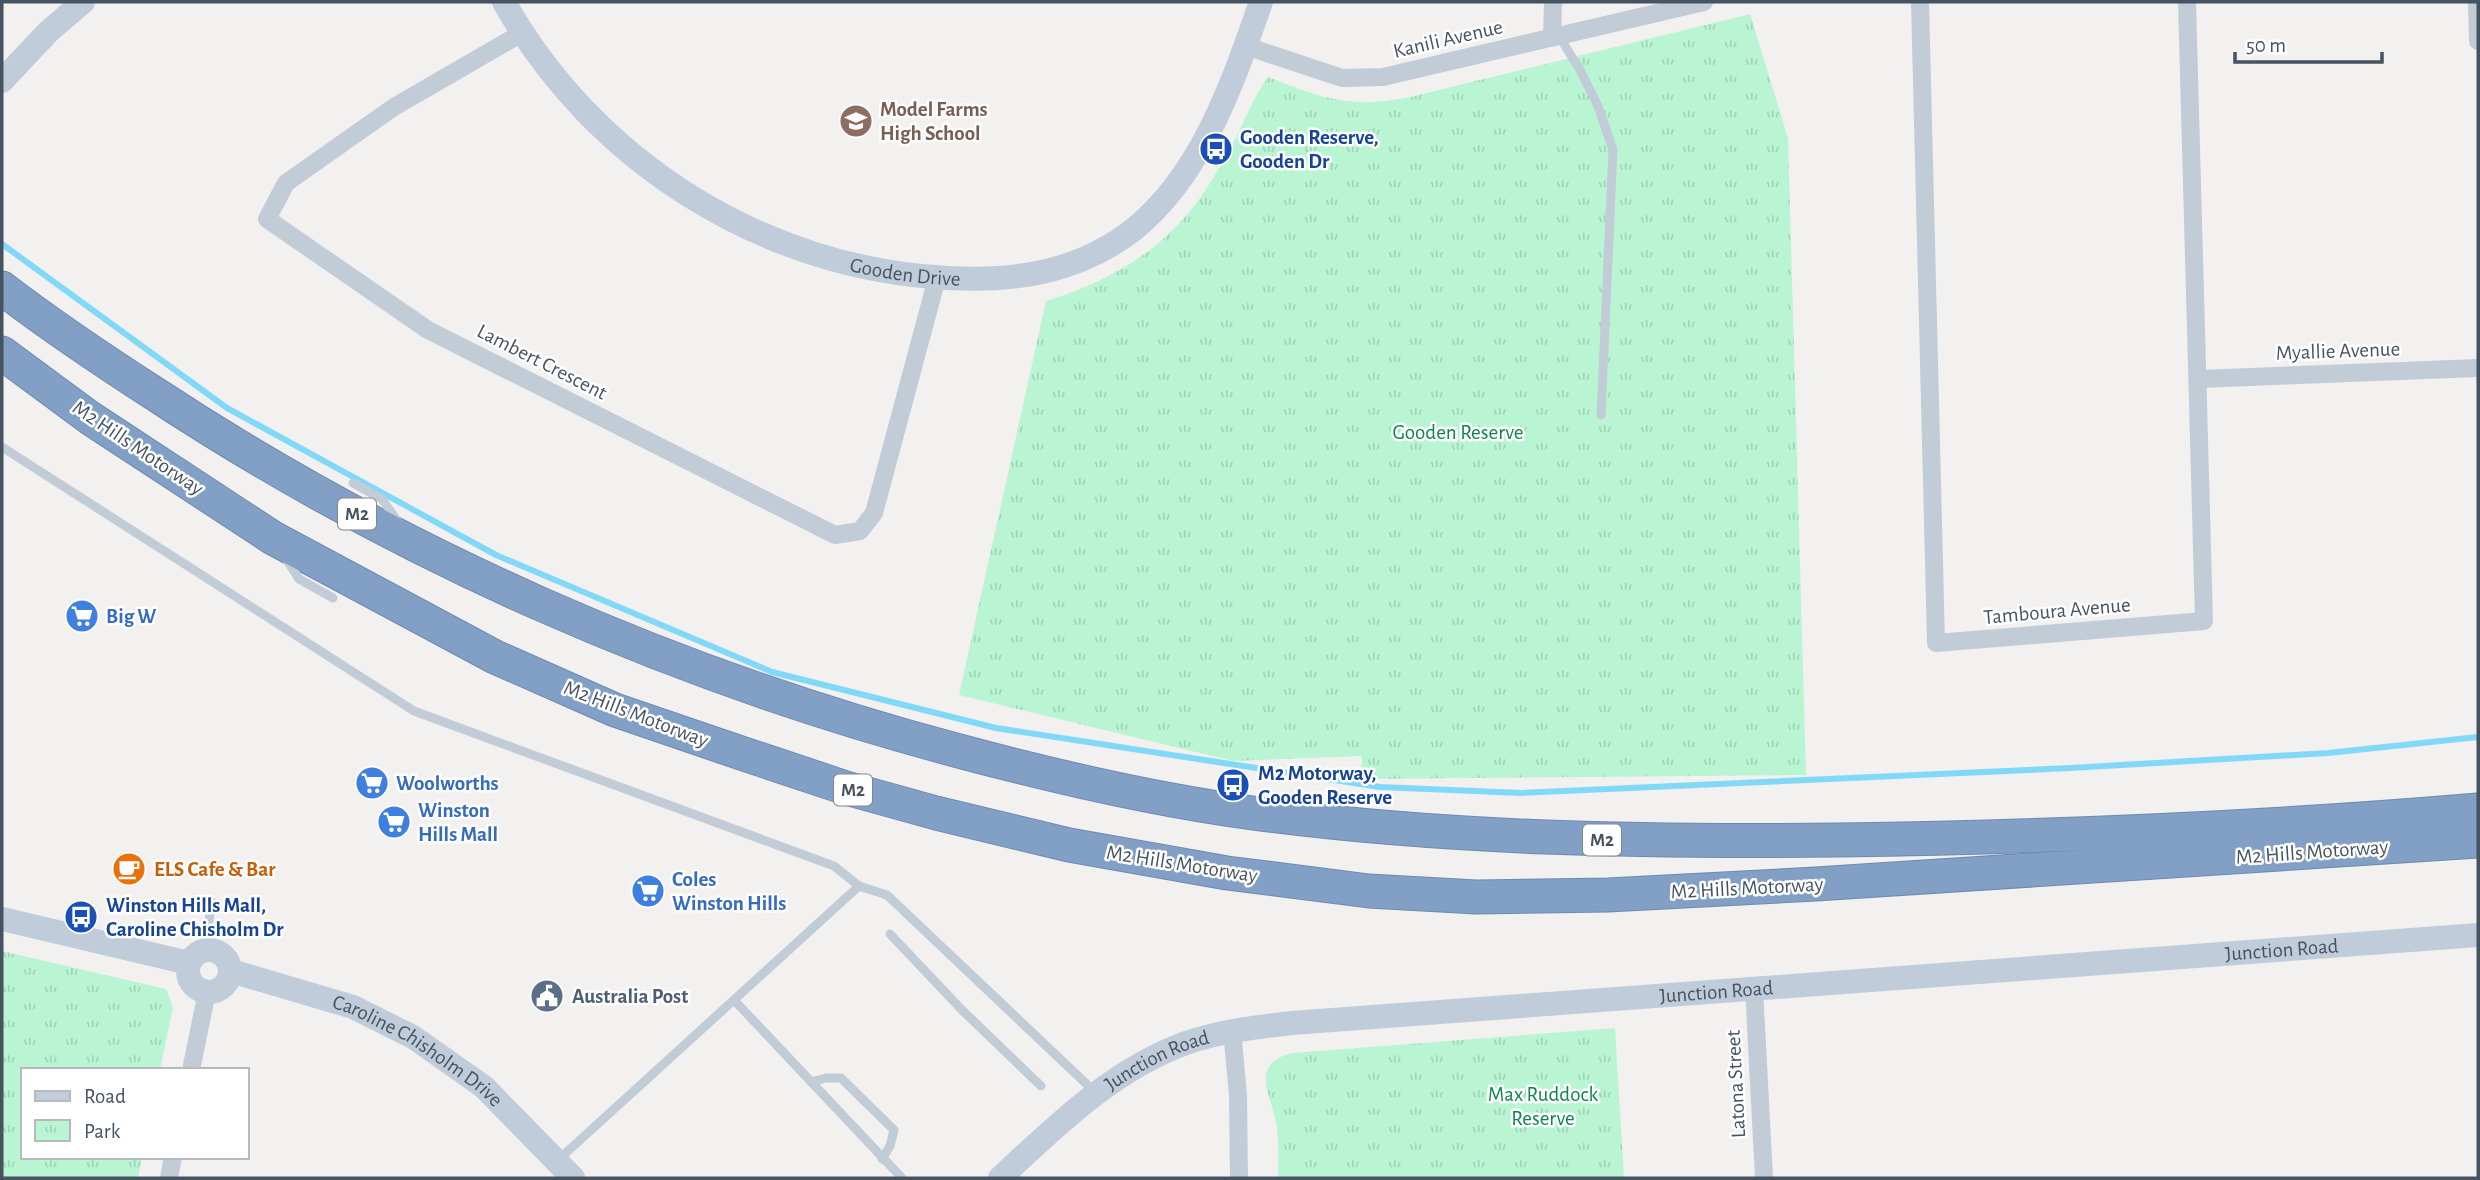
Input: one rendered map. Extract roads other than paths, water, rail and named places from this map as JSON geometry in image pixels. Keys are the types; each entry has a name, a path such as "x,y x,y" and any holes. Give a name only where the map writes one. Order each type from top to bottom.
{"highway":[{"name":"M2 Hills Motorway","path":"2,288 73,340 221,438 412,544 625,640 742,685 869,727 1034,771 1250,813 1477,835 1612,840 1788,840 2105,834 2375,819 2478,810"},
{"name":"M2 Hills Motorway","path":"2,353 90,418 273,538 495,657 628,715 846,788 1069,845 1227,873 1383,891 1476,897 1608,895 2478,841"}],"street":[{"path":"2,81 48,32 83,2"},
{"name":"Gooden Drive","path":"504,2 522,33 565,89 601,127 634,157 692,198 748,229 815,254 893,273 937,278 998,279 1045,272 1082,260 1134,228 1164,198 1190,164 1212,125 1261,2"},
{"path":"1553,2 1555,37"},
{"name":"Kanili Avenue","path":"1245,46 1342,78 1361,80 1704,2"},
{"name":"Tamboura Avenue","path":"1920,2 1936,643 2204,621 2188,2"},
{"path":"2477,2 2478,41"},
{"name":"Lambert Crescent","path":"522,33 394,107 286,183 267,219 428,330 835,535 860,531 874,513 937,278"},
{"name":"Myallie Avenue","path":"2199,379 2478,368"},
{"path":"2,919 197,956 212,949 225,956 231,971 225,986 207,992 191,982 188,975 197,956"},
{"name":"Junction Road","path":"1000,1178 1066,1116 1139,1065 1186,1043 1231,1030 1305,1022 2478,935"},
{"name":"Caroline Chisholm Drive","path":"231,971 335,1001 387,1022 414,1037 484,1087 565,1170"},
{"name":"Latona Street","path":"1754,988 1764,1178"},
{"path":"191,1068 207,992"},
{"path":"1231,1030 1238,1095 1239,1178"},
{"path":"169,1178 173,1159"}],"lane":[{"path":"1555,37 1580,70 1598,106 1613,150 1601,415"},
{"path":"2,447 414,711 834,866 859,886 887,895 1096,1093"},
{"path":"353,483 382,499 412,544"},
{"path":"273,538 299,579 333,598"},
{"path":"565,1170 734,1000 859,886"},
{"path":"197,956 212,902"},
{"path":"890,934 962,1010 1041,1086"},
{"path":"734,1000 902,1178"},
{"path":"811,1082 841,1078 894,1130 890,1146 882,1158"}],"waterway":[{"path":"2,244 227,408 496,555 772,672 996,728 1380,787 1521,793 2070,768 2328,753 2478,737"}],"place":[{"name":"Model Farms High School","path":"856,121"},
{"name":"Gooden Reserve, Gooden Dr","path":"1216,149"},
{"name":"Big W","path":"82,616"},
{"name":"Woolworths","path":"372,783"},
{"name":"M2 Motorway, Gooden Reserve","path":"1233,785"},
{"name":"Winston Hills Mall","path":"394,822"},
{"name":"ELS Cafe & Bar","path":"129,869"},
{"name":"Coles Winston Hills","path":"648,891"},
{"name":"Winston Hills Mall, Caroline Chisholm Dr","path":"81,917"},
{"name":"Australia Post","path":"547,996"}],"park label":[{"name":"Gooden Reserve","path":"1458,432"},
{"name":"Max Ruddock Reserve","path":"1543,1106"}]}
